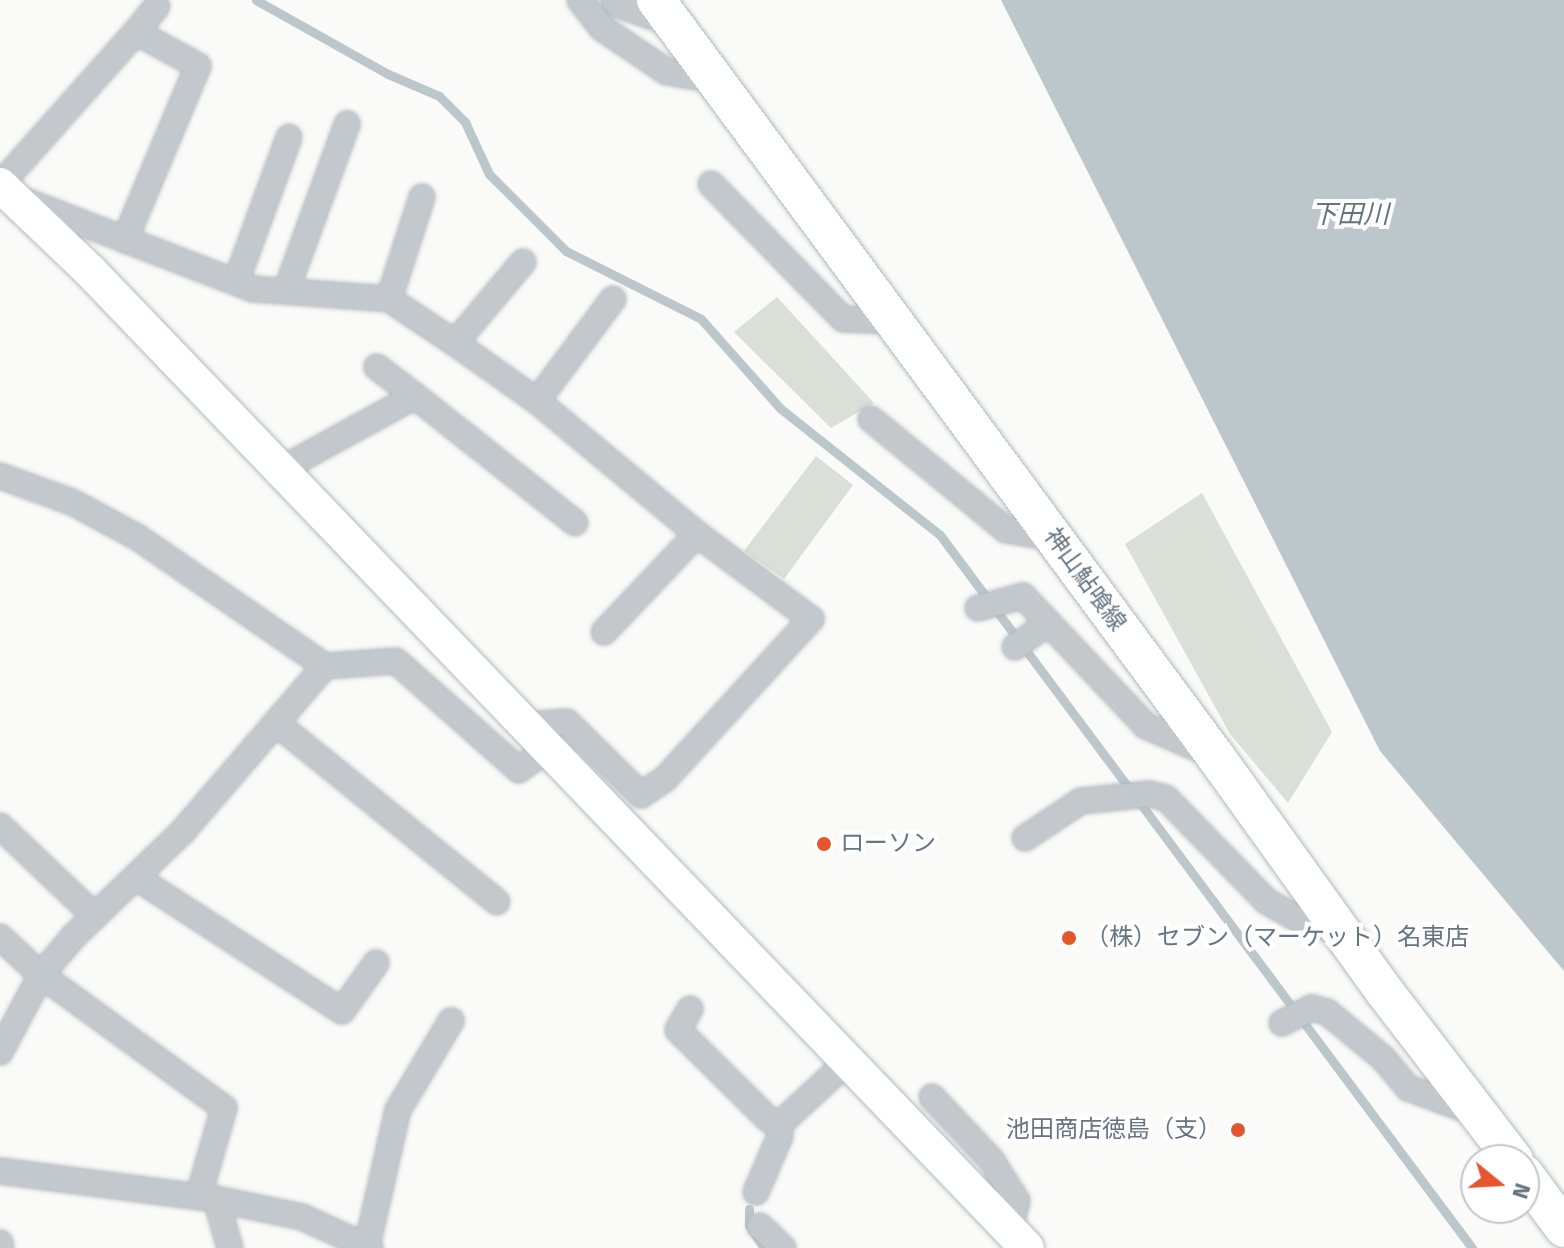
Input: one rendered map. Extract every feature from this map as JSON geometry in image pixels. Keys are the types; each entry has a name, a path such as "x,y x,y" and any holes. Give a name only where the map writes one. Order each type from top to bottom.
{"main road":[{"name":"神山鮎喰線","path":"665,12 890,321 1216,757 1340,931 1502,1144"},
{"path":"1540,1196 1564,1228"}],"street":[{"path":"580,0 602,28 667,72 715,80"},
{"path":"614,0 618,5 665,12"},
{"path":"5,190 157,6"},
{"path":"125,240 198,66 136,32"},
{"path":"286,291 347,124"},
{"path":"236,282 289,137"},
{"path":"711,184 843,319 890,321"},
{"path":"5,190 253,289 389,299 537,401 697,534 811,619 665,779 641,795 567,722 522,725"},
{"path":"5,190 91,272 522,725 1019,1239"},
{"path":"389,299 422,197"},
{"path":"455,343 523,262"},
{"path":"537,401 613,299"},
{"path":"377,367 575,523"},
{"path":"280,470 415,396"},
{"path":"871,419 1006,530 1054,538"},
{"path":"0,476 72,502 137,537 325,666 396,661 519,770 546,750"},
{"path":"604,632 697,534"},
{"path":"978,608 1023,596 1146,726 1216,757"},
{"path":"1015,647 1048,623"},
{"path":"0,1052 41,975 95,916 183,831 325,666"},
{"path":"276,723 497,902"},
{"path":"1025,838 1081,801 1149,794 1166,798 1266,901 1305,923 1340,931"},
{"path":"0,826 95,916"},
{"path":"137,878 342,1011 376,963"},
{"path":"0,937 41,975 224,1108 208,1197 230,1248"},
{"path":"1282,1023 1312,1008 1327,1012 1383,1058 1408,1088 1480,1114"},
{"path":"690,1009 678,1030 768,1119 780,1124"},
{"path":"0,1171 208,1197 302,1217 368,1247 398,1110 451,1021"},
{"path":"756,1192 780,1136 780,1124 847,1062"},
{"path":"932,1097 992,1161 1017,1201 1019,1239"},
{"path":"760,1226 783,1248"}],"shaded area":[{"path":"777,297 874,403 831,428 734,332"},
{"path":"816,456 853,485 784,579 744,551"},
{"path":"1202,493 1332,732 1288,803 1230,734 1125,544"}],"water":[{"name":"下田川","path":"1001,0 1564,0 1564,971 1380,751"}],"waterway":[{"path":"256,0 388,74 439,96 465,122 489,174 566,251 701,319 781,409 940,535 1472,1248"},
{"path":"749,1209 749,1225 764,1248"}],"place":[{"name":"ローソン","path":"824,844"},
{"name":"（株）セブン（マーケット）名東店","path":"1069,938"},
{"name":"池田商店徳島（支）","path":"1238,1130"}]}
